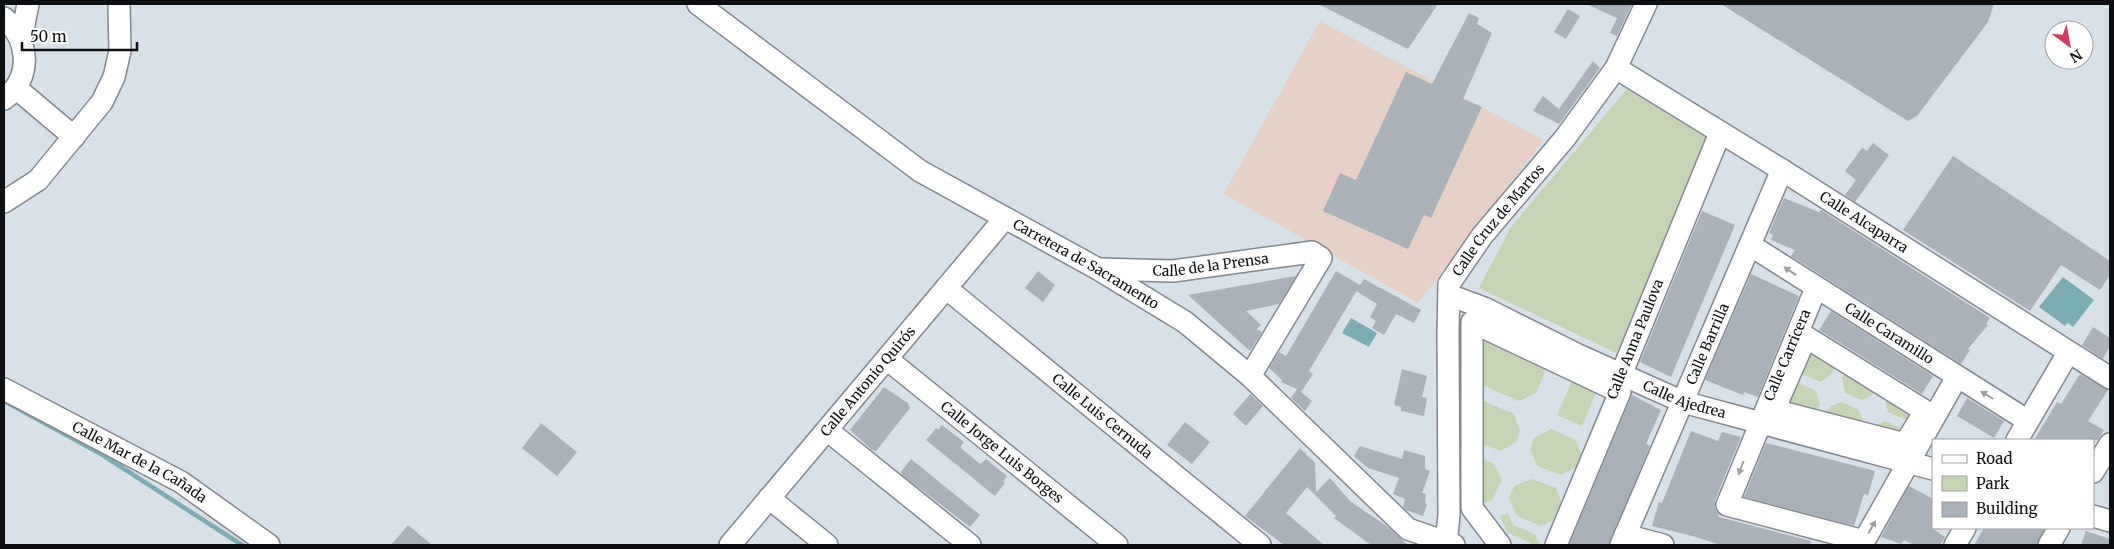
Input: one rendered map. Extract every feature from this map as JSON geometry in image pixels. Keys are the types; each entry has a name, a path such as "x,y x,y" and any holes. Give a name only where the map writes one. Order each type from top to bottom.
{"street":[{"path":"21,40 28,4"},
{"path":"4,202 38,180 102,102 114,77 120,51 119,4"},
{"name":"Carretera de Sacramento","path":"698,4 920,171 1098,269 1185,322 1250,376 1408,529 1449,544"},
{"name":"Calle Cruz de Martos","path":"1449,544 1450,284 1482,236 1565,138 1616,68 1646,4"},
{"path":"4,18 13,26 21,40 25,64 10,93 74,137"},
{"name":"Calle Alcaparra","path":"1616,68 1782,170 2110,378"},
{"name":"Calle Anna Paulova","path":"1551,545 1720,133"},
{"name":"Calle Barrilla","path":"1623,540 1782,170"},
{"name":"Calle Antonio Quirós","path":"730,545 1005,218"},
{"name":"Calle Caramillo","path":"1750,245 2028,421"},
{"name":"Calle de la Prensa","path":"1098,269 1173,271 1312,252 1321,258 1250,376"},
{"name":"Calle Luis Cernuda","path":"946,288 1260,545"},
{"name":"Calle Carricera","path":"1816,288 1759,423 1727,505 1864,541 1907,462"},
{"name":"Calle Ajedrea","path":"1449,295 1484,308 1618,382 1759,423 1932,469"},
{"path":"1500,545 1472,508 1472,322 1618,382 1620,392 1556,545"},
{"path":"1806,337 1924,411 1905,444 1774,410 1806,337"},
{"path":"2018,439 2068,352"},
{"name":"Calle Jorge Luis Borges","path":"887,359 1117,545"},
{"path":"1907,462 1957,377"},
{"name":"Calle Mar de la Cañada","path":"4,389 181,482 270,545"},
{"path":"827,430 970,545"},
{"path":"2094,470 2110,444"},
{"path":"769,498 826,545"},
{"path":"2094,516 2110,521"},
{"path":"1955,545 1964,529"},
{"path":"2048,545 2058,529"},
{"path":"1623,540 1663,545"}],"shaded area":[{"path":"1320,21 1544,140 1418,303 1224,194"}],"green space":[{"path":"1627,89 1713,142 1625,357 1479,288 1511,227"},
{"path":"1472,322 1537,353 1545,372 1536,393 1519,401 1472,381"},
{"path":"1806,337 1839,358 1831,375 1820,382 1800,373"},
{"path":"1850,365 1880,383 1873,394 1862,400 1845,393 1842,378"},
{"path":"1576,373 1600,384 1582,426 1557,415"},
{"path":"1795,382 1815,390 1820,403 1813,421 1774,410"},
{"path":"1890,390 1925,411 1911,422 1888,412 1885,399"},
{"path":"1472,396 1514,414 1520,431 1516,442 1501,451 1472,440"},
{"path":"1841,402 1858,409 1863,420 1856,432 1824,423 1830,407"},
{"path":"1885,421 1904,429 1909,437 1872,427"},
{"path":"1551,429 1576,440 1582,457 1577,467 1561,475 1537,466 1530,449 1534,438"},
{"path":"1472,455 1493,463 1502,480 1492,500 1472,508"},
{"path":"1532,479 1556,488 1563,506 1558,518 1541,526 1517,516 1509,498 1514,486"},
{"path":"1508,513 1513,525 1535,534 1540,545 1530,545 1529,542 1508,533 1500,516"}],"water":[{"path":"2063,277 2094,300 2073,327 2068,323 2065,326 2039,307"},
{"path":"1351,318 1377,333 1369,347 1342,333"}],"building":[{"path":"1318,4 1438,4 1408,49"},
{"path":"1586,4 1632,4 1617,36 1610,33 1617,18"},
{"path":"1721,4 1994,4 1988,22 1917,116 1908,121"},
{"path":"1568,9 1580,16 1566,39 1554,32"},
{"path":"1469,13 1479,18 1477,24 1492,33 1463,99 1482,107 1431,218 1424,215 1408,249 1323,211 1340,173 1356,180 1406,72 1432,84"},
{"path":"1593,61 1600,68 1559,124 1533,111 1543,96 1559,109"},
{"path":"1873,143 1889,155 1855,202 1845,195 1856,180 1845,171 1862,148 1867,151"},
{"path":"1953,156 2110,261 2110,275 2100,290 2061,265 2030,311 1903,230"},
{"path":"1784,198 1819,212 1821,210 1990,318 1986,324 1988,325 1968,349 1970,350 1961,364 1791,256 1795,250 1771,240 1773,235 1769,233"},
{"path":"1702,211 1735,225 1671,377 1640,362"},
{"path":"1038,271 1055,285 1043,302 1025,288"},
{"path":"1336,271 1360,285 1309,371 1313,374 1301,392 1312,401 1305,411 1291,398 1297,389 1281,382 1282,380 1269,368 1279,352 1286,356"},
{"path":"1751,274 1799,296 1758,397 1744,392 1743,395 1705,380"},
{"path":"1296,276 1279,304 1246,311 1261,325 1257,329 1262,332 1250,351 1188,295"},
{"path":"1364,279 1421,310 1414,323 1396,314 1384,335 1372,328 1376,321 1370,317 1377,304 1356,291"},
{"path":"1831,311 1933,376 1922,394 1819,330"},
{"path":"2093,327 2110,338 2110,346 2103,359 2082,345"},
{"path":"1402,369 1427,376 1422,397 1427,398 1424,416 1401,411 1401,407 1394,405"},
{"path":"2080,374 2108,390 2088,421 2104,430 2098,440 2035,439 2057,402 2061,404"},
{"path":"884,387 909,404 910,408 876,451 872,450 850,430"},
{"path":"1250,394 1263,406 1246,426 1233,414"},
{"path":"1632,395 1661,410 1646,444 1650,446 1609,545 1569,545"},
{"path":"1967,398 2004,421 1994,438 1957,416"},
{"path":"1185,422 1210,442 1192,464 1167,445"},
{"path":"541,423 577,452 557,476 522,448"},
{"path":"942,425 964,442 960,447 979,463 981,464 986,459 1007,476 1003,482 1005,483 995,496 926,440 936,428 938,430"},
{"path":"1691,431 1718,441 1722,432 1741,437 1715,500 1715,508 1719,517 1811,541 1810,545 1721,545 1652,526 1659,502 1662,503"},
{"path":"1766,443 1875,471 1868,495 1864,494 1854,526 1744,497"},
{"path":"1360,446 1402,459 1404,450 1425,456 1425,469 1430,471 1422,493 1426,494 1425,503 1427,504 1423,516 1406,510 1403,507 1405,499 1393,494 1399,478 1368,468 1354,456"},
{"path":"1300,448 1315,463 1316,492 1330,478 1350,501 1388,527 1408,545 1371,545 1334,518 1336,516 1307,487 1286,513 1324,545 1284,545 1245,516"},
{"path":"911,459 980,515 970,527 902,475 901,472"},
{"path":"1909,486 1932,498 1932,529 1945,537 1940,545 1914,545 1904,540 1901,544 1881,537"},
{"path":"408,525 432,545 391,545"},
{"path":"1983,529 2045,529 2037,545 1974,545"},
{"path":"2086,531 2110,539 2110,545 2081,545"}],"waterway":[{"path":"4,401 101,454 242,545"}]}
